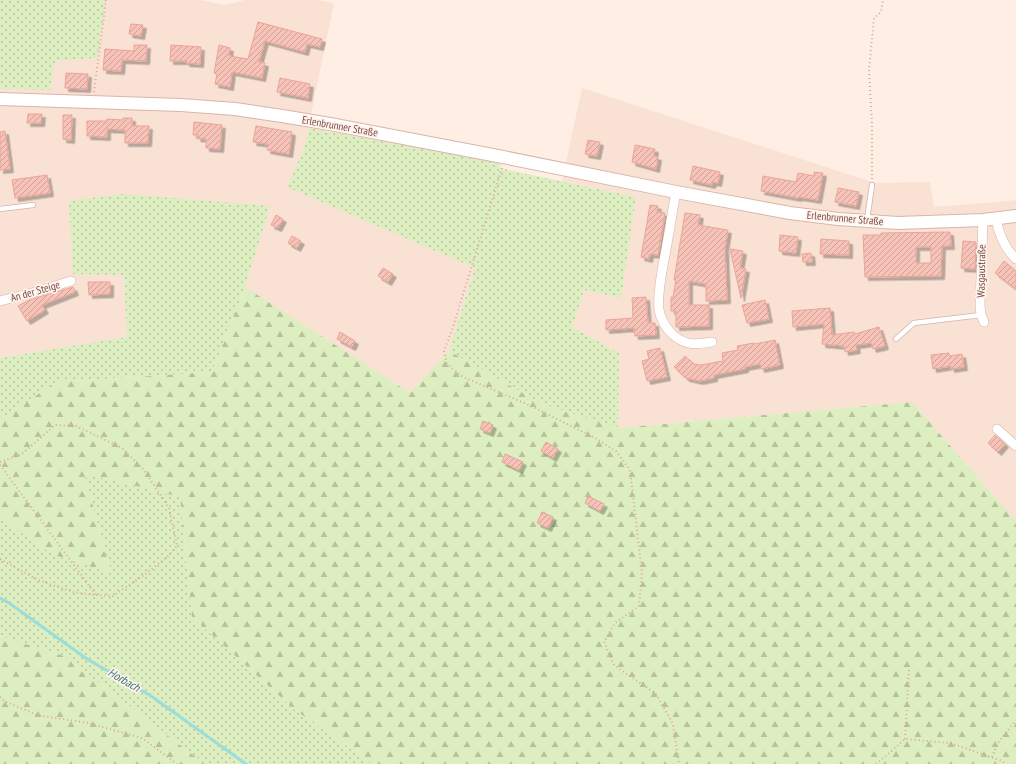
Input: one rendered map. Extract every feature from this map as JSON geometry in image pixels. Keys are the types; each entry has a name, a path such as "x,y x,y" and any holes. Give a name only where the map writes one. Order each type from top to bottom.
{"street":[{"name":"Erlenbrunner Straße","path":"0,99 188,105 243,110 330,124 676,192 790,212 867,221 898,223 983,220 1016,216"},
{"path":"676,192 659,298 662,319 672,334 680,340 688,343 712,342"},
{"name":"Wasgaustraße","path":"996,219 1003,243 1016,259"},
{"name":"Wasgaustraße","path":"983,220 980,305 983,319"},
{"name":"An der Steige","path":"0,301 71,281"},
{"path":"997,429 1016,446"}],"lane":[{"path":"867,221 872,197 872,185"},
{"path":"0,209 34,205"},
{"path":"896,339 914,322 983,319"}],"path":[{"path":"93,102 106,0"},
{"path":"872,185 872,125 869,70 874,18 881,12 882,0"},
{"path":"505,158 453,327 444,351 447,364 463,377 528,405 597,439 617,452 630,470 642,573 639,606 615,623 604,642 614,665 656,694 673,724 679,764"},
{"path":"0,462 22,454 55,425 76,426 122,448 144,470 169,508 177,546 167,557 144,576 113,596 73,592 38,580 0,559"},
{"path":"0,465 96,595"},
{"path":"876,764 905,739 908,670"},
{"path":"0,698 37,715 88,723 142,738 177,764"},
{"path":"992,757 997,744 1016,720"},
{"path":"905,739 950,743 1002,760 1005,764"}],"shaded area":[{"path":"106,0 200,0 225,5 245,0 316,0 334,3 304,148 288,187 475,268 449,351 410,394 245,287 270,206 124,275 127,338 0,358 0,89 50,90 55,61 97,58"},
{"path":"582,88 875,183 930,182 934,207 1016,200 1016,521 912,402 618,428 619,353 572,327 584,290 621,298 636,197 562,181"}],"green space":[{"path":"0,0 106,0 97,58 55,61 50,90 0,89"},
{"path":"309,128 501,163 499,168 636,197 621,298 584,290 572,327 619,353 618,428 542,404 449,351 475,268 287,187 304,148"},
{"path":"122,194 270,206 245,287 212,372 57,382 0,419 0,358 127,337 124,275 73,274 69,201"},
{"path":"245,287 410,393 449,351 542,404 618,428 912,402 1016,521 1016,764 373,764 295,710 192,617 180,497 84,473 111,573 54,555 0,518 0,419 57,382 212,372"},
{"path":"84,473 180,497 192,617 295,710 373,764 205,764 64,656 0,636 0,518 54,555 111,572"},
{"path":"0,636 64,656 205,764 0,764"}],"building":[{"path":"258,22 322,39 320,47 307,44 305,52 265,41 259,62 265,63 262,78 232,72 230,87 215,84 217,74 214,73 219,45 230,48 229,56 248,59"},
{"path":"131,24 143,25 141,36 129,34"},
{"path":"134,45 147,45 146,61 122,60 121,71 103,70 105,49 134,51"},
{"path":"171,45 201,47 200,64 186,63 187,61 170,61"},
{"path":"66,73 88,74 87,89 65,88"},
{"path":"280,78 310,84 308,98 277,92"},
{"path":"28,114 42,114 41,123 27,123"},
{"path":"63,115 72,115 71,140 63,139"},
{"path":"123,118 132,118 132,126 149,126 148,143 125,143 125,130 107,129 107,137 87,136 87,121 107,121 107,119 123,120"},
{"path":"194,122 222,125 220,149 206,148 206,139 197,138 198,135 193,135"},
{"path":"256,126 292,132 289,154 267,150 268,144 253,142"},
{"path":"5,131 10,169 0,170 0,132"},
{"path":"588,140 600,142 597,156 585,154"},
{"path":"635,145 655,149 654,156 658,157 656,169 632,162"},
{"path":"693,166 720,172 718,183 713,182 712,185 690,180"},
{"path":"814,172 823,173 818,200 761,191 763,176 796,182 798,173 814,176"},
{"path":"47,175 50,193 15,198 12,180"},
{"path":"838,188 859,192 856,206 835,202"},
{"path":"650,205 658,206 657,212 665,213 658,255 650,254 649,259 641,257"},
{"path":"685,213 700,215 698,225 728,230 725,248 727,300 706,301 706,284 689,281 689,305 709,305 709,326 676,327 676,311 671,311 671,297 673,297 676,280 674,280"},
{"path":"276,215 283,219 278,228 271,225"},
{"path":"950,232 951,246 942,246 941,276 865,277 863,235 881,235 881,233","holes":["916,247 931,247 931,263 916,263"]},
{"path":"780,235 798,237 796,253 779,251"},
{"path":"292,236 301,241 297,248 288,243"},
{"path":"821,239 849,241 849,255 820,254"},
{"path":"963,241 976,242 975,269 961,268"},
{"path":"730,249 743,251 740,268 746,269 741,298"},
{"path":"811,253 812,262 803,262 802,254"},
{"path":"1004,261 1016,271 1016,289 995,273"},
{"path":"383,268 393,274 388,282 378,276"},
{"path":"88,282 110,282 110,294 89,295"},
{"path":"73,287 75,292 42,305 45,310 27,321 18,306 29,300"},
{"path":"646,297 648,323 655,323 656,335 635,336 634,328 606,330 606,320 633,318 632,298"},
{"path":"765,300 769,319 747,323 742,305"},
{"path":"830,308 832,335 854,332 855,334 879,327 885,346 873,349 871,343 856,345 857,350 845,352 844,346 822,344 824,324 793,327 792,311"},
{"path":"340,332 355,341 352,347 337,339"},
{"path":"775,340 780,365 761,369 760,364 745,367 745,369 714,375 714,378 700,381 686,378 674,367 685,356 694,364 701,365 723,361 722,353 738,350 737,346"},
{"path":"660,348 667,377 647,381 642,361 649,359 647,351"},
{"path":"949,353 949,356 962,354 964,367 951,369 951,366 933,369 931,355"},
{"path":"483,421 493,425 490,433 480,429"},
{"path":"995,435 1005,444 998,452 988,443"},
{"path":"546,442 558,449 553,458 541,451"},
{"path":"505,454 523,462 519,470 502,462"},
{"path":"588,496 604,504 600,511 585,503"},
{"path":"542,512 553,517 548,528 537,523"}],"waterway":[{"name":"Horbach","path":"0,598 87,659 151,696 246,764"}]}
